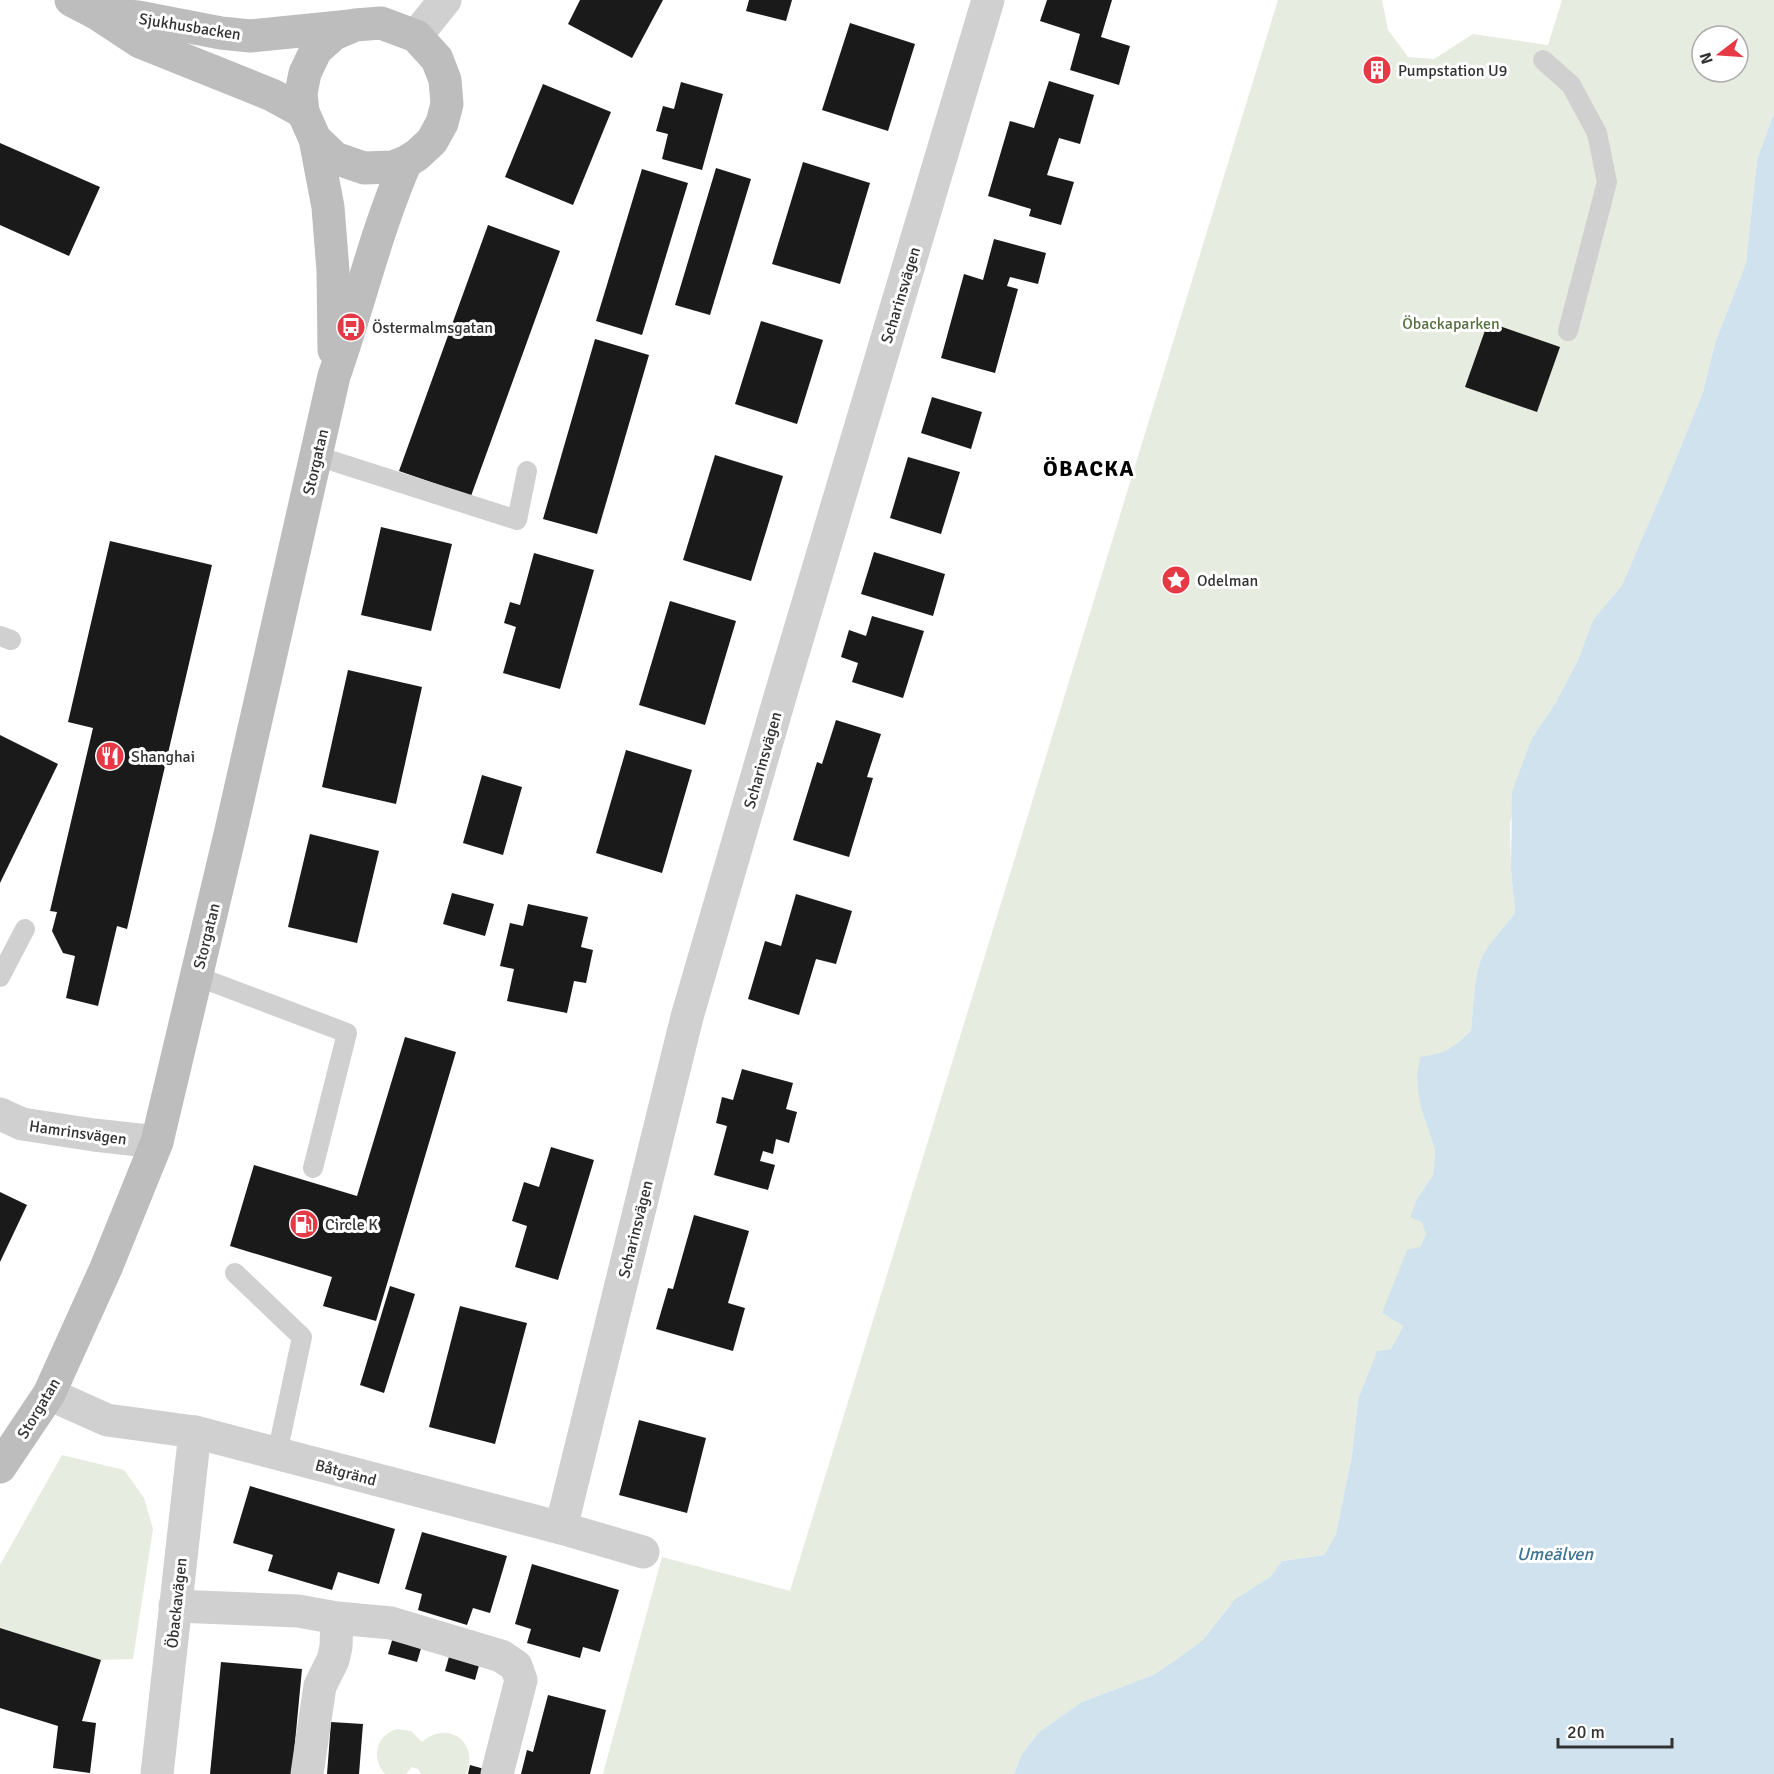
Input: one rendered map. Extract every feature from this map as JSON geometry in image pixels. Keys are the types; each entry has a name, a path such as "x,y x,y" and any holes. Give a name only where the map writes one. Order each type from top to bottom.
{"street":[{"path":"416,36 444,0"},
{"name":"Scharinsvägen","path":"561,1528 687,1017 785,679 988,0"},
{"name":"Sjukhusbacken","path":"84,6 221,33 250,36 355,25"},
{"name":"Sjukhusbacken","path":"84,6 140,42 272,95 309,125"},
{"name":"Storgatan","path":"309,125 334,158 364,168 393,167 406,162 432,141 442,123 447,104 445,80 437,59 416,36 381,23 355,25 334,34 316,50 305,73 301,93 328,207 333,271 334,376"},
{"name":"Storgatan","path":"0,1467 49,1394 106,1268 158,1142 334,376 392,194 406,162"},
{"name":"Hamrinsvägen","path":"0,1114 22,1124 158,1142"},
{"name":"Båtgränd","path":"49,1394 108,1420 195,1432 561,1528 643,1552"},
{"name":"Öbackavägen","path":"157,1774 195,1432"},
{"path":"176,1606 298,1611 337,1618 391,1623 501,1656 516,1666 521,1680 497,1774"},
{"path":"308,1774 320,1686 333,1660 336,1647 337,1618"}],"lane":[{"path":"1543,60 1571,85 1597,133 1607,182 1568,331"},
{"path":"316,456 517,520 527,471"},
{"path":"0,978 25,929"},
{"path":"196,976 347,1033 313,1168"},
{"path":"235,1273 302,1337 277,1454"}],"green space":[{"name":"Öbackaparken","path":"1278,0 1382,0 1388,30 1408,57 1434,59 1473,34 1548,45 1562,0 1774,0 1774,113 1757,160 1746,263 1715,343 1703,392 1622,585 1593,620 1578,660 1556,702 1532,738 1510,823 1515,913 1481,959 1475,984 1471,1030 1452,1048 1437,1055 1417,1077 1421,1108 1435,1150 1433,1175 1418,1197 1426,1234 1382,1313 1403,1326 1391,1349 1377,1351 1358,1399 1352,1455 1336,1534 1324,1555 1282,1561 1270,1577 1235,1599 1203,1640 1174,1661 1153,1675 1082,1702 1039,1732 1022,1754 1014,1774 603,1774 662,1557 790,1591"},
{"path":"62,1455 124,1470 144,1498 153,1529 133,1659 101,1660 0,1628 0,1565"},
{"path":"397,1729 411,1731 422,1742 432,1735 442,1733 459,1738 469,1753 466,1774 421,1774 418,1769 412,1767 406,1774 385,1774 378,1761 378,1748 384,1736"}],"water":[{"name":"Umeälven","path":"1774,113 1774,1774 1014,1774 1022,1754 1039,1732 1082,1702 1153,1675 1174,1661 1203,1640 1235,1599 1270,1577 1282,1561 1324,1555 1336,1534 1352,1455 1358,1399 1377,1351 1391,1349 1403,1326 1382,1313 1407,1250 1420,1247 1426,1234 1422,1222 1410,1217 1418,1197 1433,1175 1435,1150 1421,1108 1418,1091 1417,1077 1420,1057 1448,1049 1471,1030 1475,984 1481,959 1515,913 1511,870 1512,792 1532,738 1556,702 1578,660 1593,620 1622,585 1703,392 1715,343 1746,263 1757,160"}],"building":[{"path":"580,0 663,0 632,58 568,24"},
{"path":"749,0 792,0 786,21 746,11"},
{"path":"1047,0 1112,0 1101,37 1130,46 1119,85 1070,70 1080,34 1040,21"},
{"path":"850,23 915,44 888,131 822,110"},
{"name":"Pumpstation U9","path":"1372,58 1389,64 1382,83 1365,76"},
{"path":"1049,81 1094,95 1080,144 1059,138 1047,175 1074,182 1061,225 1029,216 1031,209 988,196 1010,121 1034,128"},
{"path":"681,82 723,94 702,170 662,159 668,134 656,131 663,106 674,109"},
{"path":"543,84 611,112 573,205 505,177"},
{"path":"0,143 100,187 69,256 0,225"},
{"path":"803,162 870,183 840,284 772,264"},
{"path":"716,168 751,179 710,315 675,305"},
{"path":"642,169 688,183 642,335 596,321"},
{"path":"488,225 560,251 471,496 399,471"},
{"path":"994,239 1046,253 1038,284 1010,277 1007,286 1018,289 995,373 941,358 964,274 983,280"},
{"path":"761,321 823,340 797,424 735,404"},
{"path":"1488,322 1560,347 1537,412 1465,387"},
{"path":"595,339 649,355 597,534 543,519"},
{"path":"932,397 982,412 971,449 921,433"},
{"path":"715,455 783,476 751,581 683,560"},
{"path":"908,457 960,472 941,534 890,518"},
{"path":"381,527 452,544 431,631 361,615"},
{"path":"110,541 212,565 127,929 117,926 98,1006 66,998 75,956 63,953 52,931 57,912 50,911 93,728 68,722"},
{"path":"874,552 945,574 933,616 861,594"},
{"path":"534,553 594,570 560,689 503,673 516,627 504,623 510,602 520,605"},
{"path":"670,601 736,621 705,725 639,705"},
{"path":"872,616 924,631 903,698 852,682 858,663 841,657 849,630 866,636"},
{"path":"348,670 422,687 396,804 322,787"},
{"path":"836,720 881,734 867,777 873,778 849,857 793,840 817,762 822,764"},
{"path":"0,735 58,764 0,883"},
{"path":"626,750 692,770 662,873 596,853"},
{"path":"482,775 522,787 503,855 463,843"},
{"path":"310,834 379,851 357,943 288,927"},
{"path":"452,893 494,904 485,936 443,924"},
{"path":"796,894 852,911 836,964 816,959 799,1015 748,999 765,941 781,946"},
{"path":"528,904 588,917 581,947 593,950 586,983 574,981 567,1013 507,1001 514,969 500,966 510,923 523,926"},
{"path":"405,1037 456,1052 376,1321 323,1306 332,1277 230,1246 254,1165 357,1196"},
{"path":"742,1069 793,1083 786,1109 797,1112 789,1143 776,1139 773,1154 763,1151 760,1161 775,1165 768,1190 714,1175 727,1126 716,1123 722,1097 733,1100"},
{"path":"551,1147 594,1160 558,1280 515,1267 527,1226 512,1221 524,1182 539,1187"},
{"path":"0,1192 27,1205 0,1262"},
{"path":"694,1215 749,1231 728,1303 745,1308 733,1351 656,1329 668,1288 673,1289"},
{"path":"390,1286 415,1294 384,1393 360,1385"},
{"path":"460,1306 527,1323 495,1444 429,1427"},
{"path":"639,1420 706,1438 687,1513 619,1495"},
{"path":"250,1486 395,1529 379,1584 338,1572 332,1590 268,1571 273,1555 233,1543"},
{"path":"422,1532 507,1556 490,1613 473,1608 467,1625 418,1610 422,1594 405,1589"},
{"path":"532,1564 619,1590 600,1652 583,1647 580,1658 527,1643 531,1629 515,1624"},
{"path":"0,1628 101,1660 82,1721 96,1723 90,1773 53,1768 58,1726 0,1708"},
{"path":"393,1637 422,1645 417,1662 388,1654"},
{"path":"450,1653 480,1662 475,1680 445,1671"},
{"path":"221,1662 302,1669 292,1774 210,1774"},
{"path":"548,1695 606,1710 590,1774 521,1774 527,1750 533,1752"},
{"path":"331,1722 363,1724 359,1774 327,1774"},
{"path":"470,1765 488,1770 487,1774 468,1774"}],"place":[{"name":"Pumpstation U9","path":"1377,70"},
{"name":"Östermalmsgatan","path":"351,327"},
{"name":"Odelman","path":"1176,580"},
{"name":"Shanghai","path":"110,756"},
{"name":"Circle K","path":"304,1224"}],"district":[{"name":"ÖBACKA","path":"1089,468"}]}
